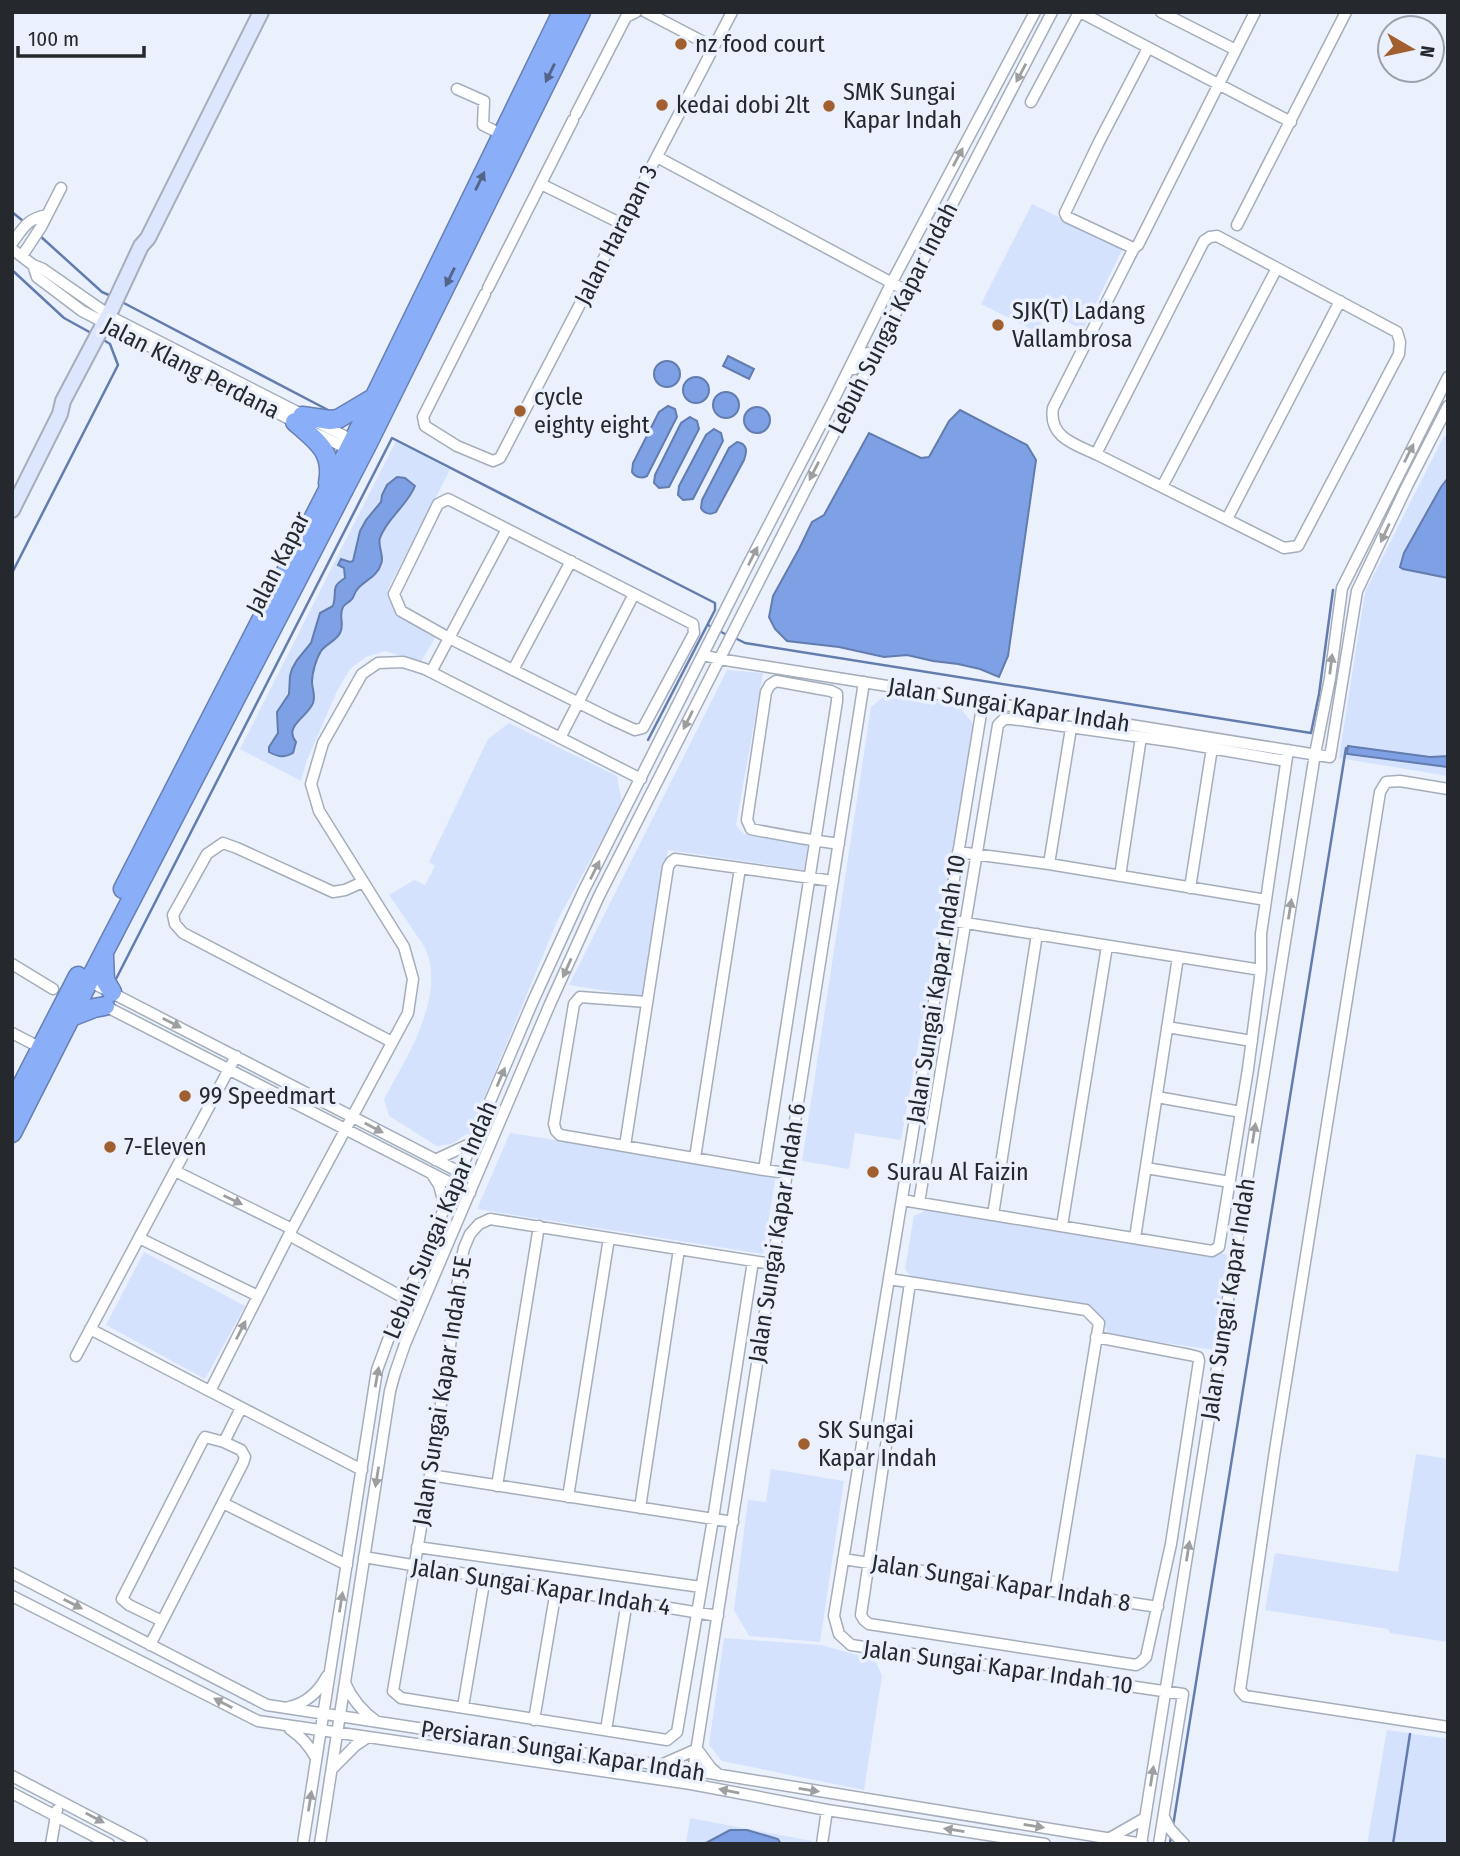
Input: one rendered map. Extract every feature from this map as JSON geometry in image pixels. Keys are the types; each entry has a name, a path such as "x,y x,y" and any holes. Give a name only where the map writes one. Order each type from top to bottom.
{"highway":[{"name":"Jalan Kapar","path":"12,1133 71,1017 80,985 325,497 357,449 375,397 562,12"},
{"name":"Jalan Kapar","path":"12,1104 41,1048 104,952 581,12"},
{"path":"299,419 338,419 375,397"},
{"path":"299,419 324,449 328,459 330,471 325,497"},
{"path":"71,1017 108,999 104,952"}],"street":[{"path":"12,510 60,414 71,405 141,246 148,238 261,12"},
{"path":"622,224 541,184 626,17 636,12"},
{"path":"646,12 713,47"},
{"name":"Jalan Harapan 3","path":"541,184 423,417 425,426 457,446 493,461 500,458 732,12"},
{"name":"Lebuh Sungai Kapar Indah","path":"303,1844 377,1370 472,1143 572,916 892,282 1035,12"},
{"name":"Lebuh Sungai Kapar Indah","path":"320,1844 395,1373 405,1344 599,897 874,355 1052,12"},
{"path":"1031,102 1079,12 1291,122"},
{"path":"1098,455 1098,450 1203,241 1210,237 1217,236 1397,332 1399,354 1298,546 1284,548 1061,437 1052,420 1059,396 1255,12"},
{"path":"1237,225 1346,12"},
{"path":"1164,13 1236,50"},
{"path":"1134,248 1067,217 1066,209 1148,48"},
{"path":"457,89 484,101 483,125 503,135"},
{"path":"657,157 907,291"},
{"path":"22,256 61,188"},
{"path":"12,243 29,221 47,215"},
{"name":"Jalan Klang Perdana","path":"12,249 33,265 37,277 82,311 357,449"},
{"path":"1162,487 1277,268"},
{"path":"1227,519 1340,302"},
{"path":"839,388 864,354 874,355"},
{"path":"1316,749 1342,588 1448,377"},
{"name":"Jalan Sungai Kapar Indah","path":"704,654 719,659 983,701 1287,756 1316,749 1331,752 1357,591 1448,406"},
{"path":"448,499 508,529 693,624 694,633 643,728 635,730 578,703 401,611 394,594 438,504 448,499"},
{"path":"431,672 508,529"},
{"path":"513,670 570,561"},
{"path":"560,738 634,594"},
{"path":"210,1391 290,1232 408,1013 413,979 404,947 319,811 311,785 323,743 362,674 378,663 404,662 431,672 641,779"},
{"name":"Jalan Sungai Kapar Indah 6","path":"647,1002 579,996 576,999 554,1124 556,1131 560,1135 764,1170 815,841 837,694 776,681 766,692 747,820 751,829 815,841"},
{"name":"Jalan Sungai Kapar Indah 6","path":"691,1784 864,682"},
{"name":"Jalan Sungai Kapar Indah 10","path":"983,701 834,1616 839,1634 851,1645 1183,1694 1164,1816"},
{"path":"902,1200 919,1203 1135,1238 1212,1251 1219,1247 1252,1041 1261,970 1261,934 1287,756 1012,719 1004,719 998,725 919,1203"},
{"path":"1049,864 1071,727"},
{"path":"1120,876 1141,737"},
{"path":"1190,888 1212,748"},
{"name":"Jalan Sungai Kapar Indah","path":"1142,1844 1316,749"},
{"path":"1448,789 1400,781 1386,782 1380,792 1275,1450 1241,1690 1245,1696 1448,1727"},
{"path":"815,841 839,844"},
{"path":"363,882 333,892 223,843 207,854 173,915 175,925 183,933 392,1042"},
{"path":"958,852 1049,864 1266,900"},
{"path":"625,1146 668,867 671,862 675,859 833,881"},
{"path":"695,1158 740,868"},
{"path":"947,920 1261,970"},
{"path":"993,1215 1037,934"},
{"path":"1062,1226 1107,946"},
{"path":"1135,1238 1178,957"},
{"path":"12,964 53,989"},
{"path":"80,985 236,1056 475,1180"},
{"path":"80,985 229,1069 470,1193"},
{"path":"1167,1027 1252,1041"},
{"path":"12,1033 41,1048"},
{"path":"76,1356 236,1056"},
{"path":"1157,1097 1241,1112"},
{"path":"435,1160 472,1143"},
{"path":"1146,1168 1230,1182"},
{"path":"764,1170 787,1173"},
{"path":"175,1171 290,1232 406,1299"},
{"path":"430,1172 439,1185 445,1208"},
{"name":"Jalan Sungai Kapar Indah 5E","path":"463,1707 401,1698 393,1691 430,1475 459,1270 470,1234 479,1224 490,1219 772,1264"},
{"path":"497,1486 539,1226"},
{"path":"139,1238 258,1296"},
{"path":"568,1497 609,1238"},
{"path":"640,1508 679,1249"},
{"path":"485,1577 463,1707 667,1740 677,1732 752,1261"},
{"path":"889,1279 1086,1310 1099,1323 1055,1591"},
{"path":"910,1283 861,1615 869,1624 1136,1665 1146,1657 1171,1544 1199,1361 1198,1357 1190,1355 1096,1337"},
{"path":"90,1329 362,1470"},
{"path":"224,1442 241,1408"},
{"path":"150,1645 243,1463 245,1457 241,1450 224,1442 205,1437 203,1440 122,1599 162,1620"},
{"path":"430,1475 733,1522"},
{"path":"223,1503 347,1565"},
{"name":"Jalan Sungai Kapar Indah 4","path":"417,1546 701,1587"},
{"name":"Jalan Sungai Kapar Indah 4","path":"364,1557 718,1616"},
{"name":"Jalan Sungai Kapar Indah 8","path":"844,1559 1158,1607"},
{"name":"Persiaran Sungai Kapar Indah","path":"12,1573 267,1705 660,1765 1142,1844"},
{"path":"534,1720 556,1590"},
{"name":"Persiaran Sungai Kapar Indah","path":"12,1596 258,1721 691,1784 827,1810 1045,1844"},
{"path":"606,1730 627,1601"},
{"path":"285,1709 300,1705 312,1696 322,1686 331,1669"},
{"path":"344,1683 359,1708 379,1723"},
{"path":"286,1727 301,1735 317,1759"},
{"path":"332,1769 368,1737"},
{"path":"660,1765 697,1749 720,1776"},
{"path":"12,1776 142,1844"},
{"path":"12,1793 109,1844"},
{"path":"51,1844 59,1800"},
{"path":"822,1844 827,1810"},
{"path":"1159,1844 1164,1816"},
{"path":"1164,1816 1170,1829 1184,1844"},
{"path":"1110,1838 1145,1818"}],"shaded area":[{"path":"1032,204 1123,248 1083,330 1048,312 1037,332 981,304"},
{"path":"1444,436 1448,438 1448,478 1404,553 1400,567 1448,578 1448,756 1347,754 1448,767 1448,776 1339,758 1365,592"},
{"path":"396,441 450,470 388,589 400,616 436,636 421,662 385,651 366,657 350,669 338,689 307,760 301,781 240,749"},
{"path":"727,670 763,673 736,825 744,834 808,844 804,870 668,850 644,997 569,985"},
{"path":"889,692 957,705 976,727 901,1140 855,1133 849,1169 802,1161 871,707"},
{"path":"509,723 617,776 622,803 558,919 470,1132 452,1144 437,1146 389,1116 384,1099 421,1026 431,986 430,966 425,948 389,895 414,880 425,885 435,866 429,862 488,739"},
{"path":"510,1133 776,1174 763,1254 477,1209"},
{"path":"928,1209 1230,1255 1215,1350 1109,1335 1100,1316 1086,1305 911,1277 905,1269 914,1216"},
{"path":"144,1252 245,1306 205,1379 106,1325"},
{"path":"1416,1454 1448,1459 1448,1642 1390,1633 1388,1629 1265,1610 1275,1553 1398,1572"},
{"path":"771,1469 844,1481 820,1642 749,1636 734,1610 748,1500 766,1502"},
{"path":"724,1638 821,1645 875,1660 882,1676 864,1790 722,1761 709,1745"},
{"path":"1387,1730 1448,1739 1448,1844 1367,1844"},
{"path":"690,1818 812,1841 812,1844 781,1844 778,1839 747,1830 731,1830 704,1844 686,1844"}],"water":[{"path":"728,356 754,369 749,379 723,366"},
{"path":"667,361 676,365 680,374 676,383 667,387 658,383 654,374 658,365"},
{"path":"696,377 705,381 709,390 705,399 696,403 687,399 683,390 687,381"},
{"path":"726,392 735,396 739,405 735,414 726,418 717,414 713,405 717,396"},
{"path":"668,406 675,409 677,417 647,476 636,476 632,472 633,463 659,412"},
{"path":"757,407 766,411 770,420 766,429 757,433 748,429 744,420 748,411"},
{"path":"960,410 1027,445 1036,460 1008,656 999,677 980,669 907,655 884,657 839,647 787,641 775,629 769,617 773,596 812,522 824,515 869,433 921,458 929,457 949,421"},
{"path":"690,417 697,421 699,429 669,487 659,488 654,483 655,475 681,423"},
{"path":"714,429 721,433 723,441 693,499 683,500 678,495 679,486 706,435"},
{"path":"737,442 746,449 744,460 716,512 706,513 701,508 702,500 729,448"},
{"path":"397,477 405,478 415,486 383,531 379,544 382,561 379,569 343,607 340,633 319,654 312,678 314,700 292,731 296,742 293,753 284,756 272,754 269,747 278,733 277,712 289,694 292,669 311,643 320,613 333,606 335,587 345,578 344,568 338,565 341,559 353,561 360,531 381,502 387,485"},
{"path":"1448,478 1448,578 1403,569 1400,567 1404,553"},
{"path":"1348,746 1430,757 1448,756 1448,767 1347,754"},
{"path":"730,1830 747,1830 778,1839 781,1844 704,1844"}],"waterway":[{"path":"12,212 23,221"},
{"path":"39,235 102,292 111,296"},
{"path":"12,270 64,318 93,334"},
{"path":"120,301 328,410"},
{"path":"12,573 118,365 110,344 102,339"},
{"path":"116,979 392,438 715,603 715,610 648,740"},
{"path":"733,637 745,643 1311,733 1333,590"},
{"path":"708,625 727,635"},
{"path":"1173,1826 1346,748"},
{"path":"1393,1844 1410,1734"},
{"path":"1170,1844 1171,1836"}],"place":[{"name":"nz food court","path":"681,44"},
{"name":"kedai dobi 2lt","path":"662,105"},
{"name":"SMK Sungai Kapar Indah","path":"829,106"},
{"name":"SJK(T) Ladang Vallambrosa","path":"998,325"},
{"name":"cycle eighty eight","path":"520,411"},
{"name":"99 Speedmart","path":"185,1096"},
{"name":"7-Eleven","path":"110,1147"},
{"name":"Surau Al Faizin","path":"873,1172"},
{"name":"SK Sungai Kapar Indah","path":"804,1444"}]}
